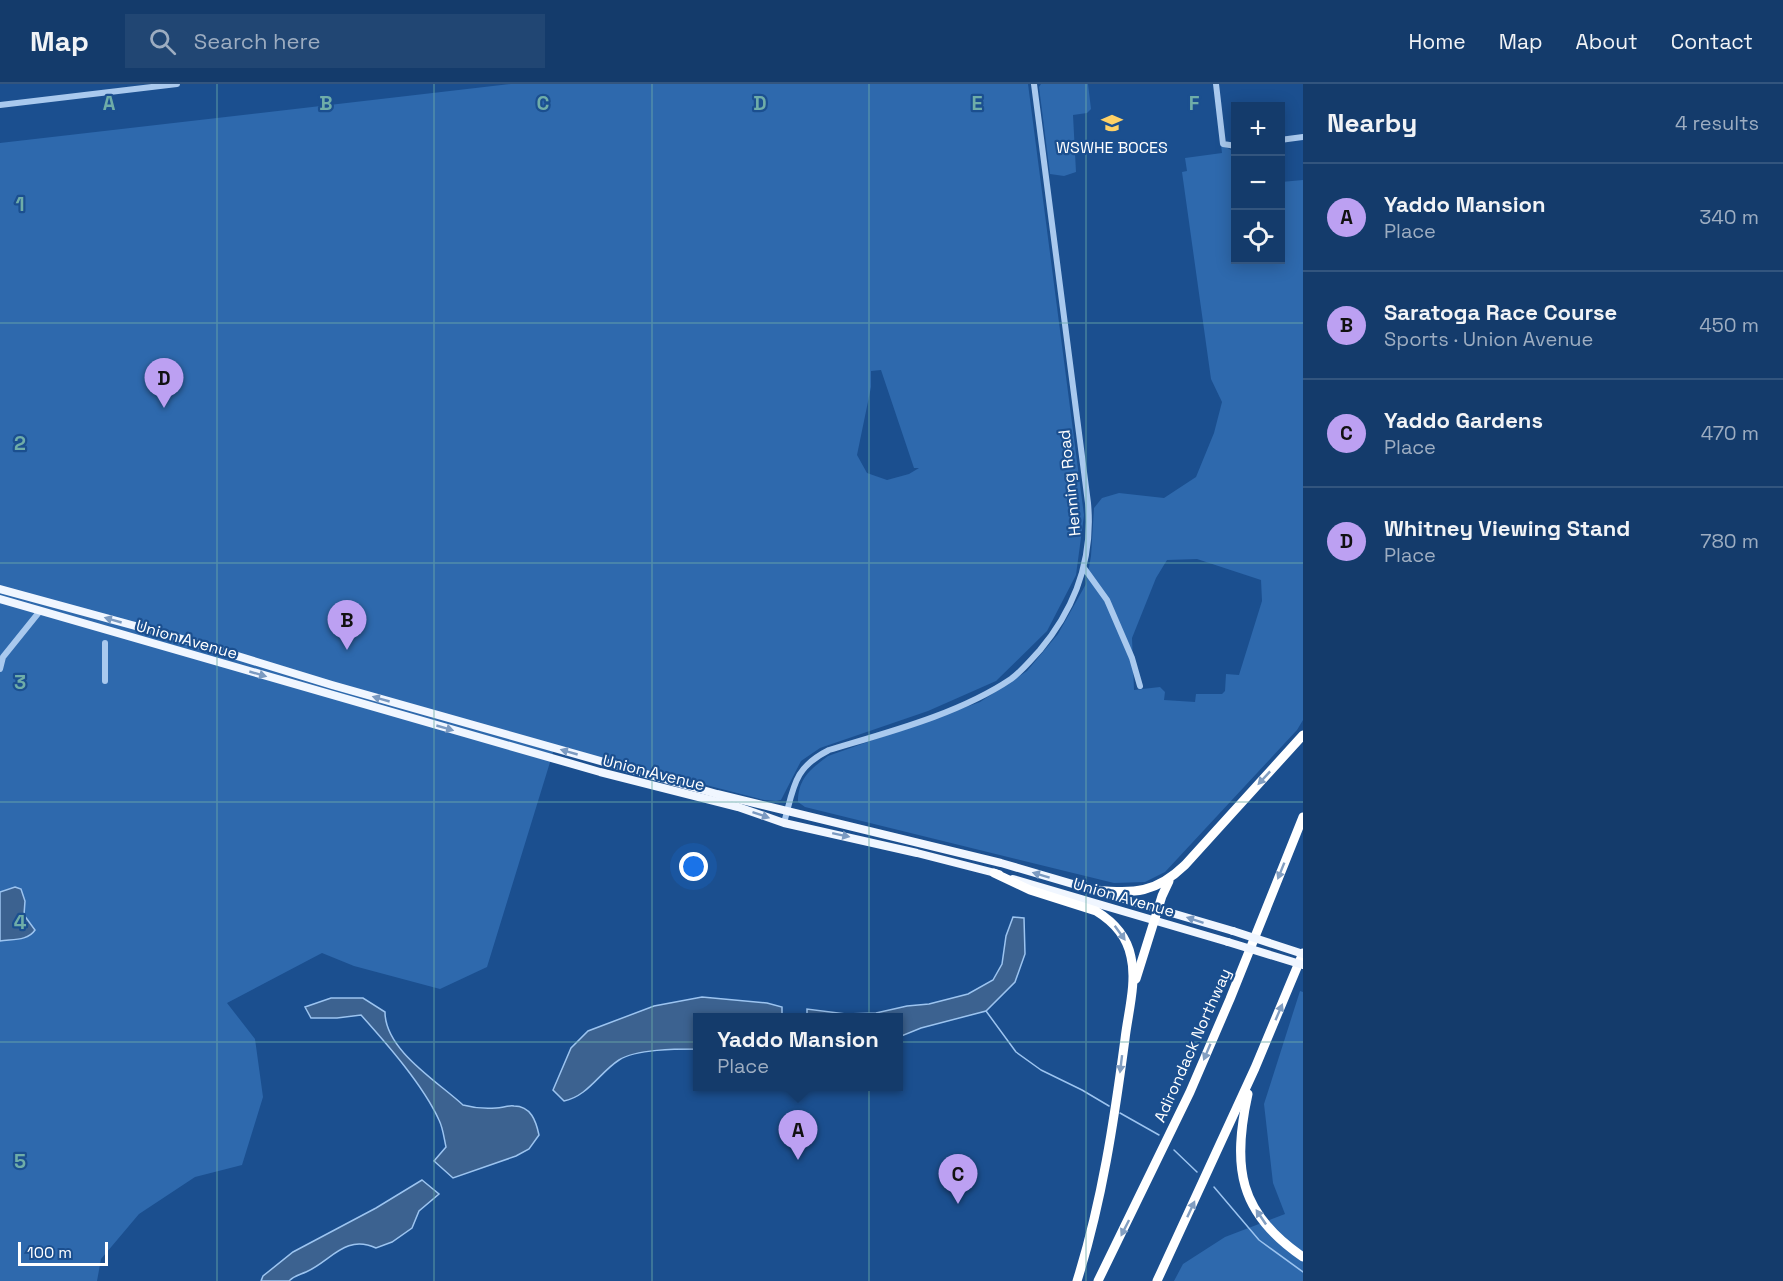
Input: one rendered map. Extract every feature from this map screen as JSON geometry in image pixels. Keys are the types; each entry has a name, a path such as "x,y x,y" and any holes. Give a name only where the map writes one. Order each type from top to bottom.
{"highway":[{"path":"1129,1006 1164,889 1303,735"},
{"name":"Adirondack Northway","path":"1098,1281 1190,1092 1303,817"},
{"path":"994,873 1030,890 1096,911 1115,925 1126,940 1132,958 1133,973 1129,1006 1105,1174 1077,1281"},
{"path":"1096,890 1144,891 1162,884 1177,873"},
{"path":"1157,1281 1255,1068 1303,953"},
{"path":"1255,1068 1239,1139 1243,1178 1250,1199 1260,1217 1278,1238 1303,1257"}],"main road":[{"name":"Union Avenue","path":"0,588 172,636 332,685 705,790 983,858 1158,908 1303,953"},
{"name":"Union Avenue","path":"0,599 600,772 738,807 784,823 994,873 1303,965"}],"street":[{"path":"0,105 177,84"},
{"name":"Henning Road","path":"784,823 796,780 806,764 813,758 829,750 961,706 1012,678 1027,665 1060,623 1073,599 1084,568 1089,543 1088,503 1034,84"},
{"path":"1216,84 1222,144 1231,145"},
{"path":"1285,139 1303,137"},
{"path":"1084,568 1107,600 1132,658 1140,687"},
{"path":"1,672 3,657 40,611"},
{"path":"105,643 105,681"}],"shaded area":[{"path":"511,84 1028,84 1084,515 1076,575 1047,631 996,681 928,711 820,748 801,761 781,800 764,800 555,746 487,967 440,989 354,966 322,953 227,1003 255,1039 263,1097 242,1165 195,1177 139,1214 101,1259 97,1281 0,1281 0,143","holes":["881,370 914,468 919,468 909,474 887,480 867,473 857,455 871,387 871,371"]},
{"path":"1041,84 1088,84 1091,109 1087,113 1073,115 1076,172 1064,176 1050,174 1039,87"},
{"path":"1221,144 1231,150 1231,264 1285,264 1285,182 1303,180 1303,720 1297,730 1165,872 1145,882 1114,883 805,807 798,802 803,780 828,756 980,702 1027,671 1058,634 1086,584 1091,556 1094,508 1102,498 1119,493 1164,498 1196,477 1214,433 1222,402 1211,379 1182,172 1187,171 1185,158 1222,153","holes":["1197,559 1261,580 1262,601 1239,675 1226,674 1225,691 1222,694 1196,694 1195,702 1164,700 1165,692 1160,687 1134,690 1132,638 1156,578 1167,560"]},
{"path":"15,887 21,889 25,901 24,915 35,930 24,938 0,941 0,892"},
{"path":"1013,917 1024,918 1025,954 1015,982 986,1011 921,1028 903,1035 903,1013 876,1013 929,1004 968,994 993,980 1002,964 1006,936"},
{"path":"1300,991 1303,992 1303,1281 1174,1281 1183,1264 1225,1237 1285,1214 1273,1183 1264,1104"},
{"path":"702,997 767,1003 782,1007 782,1013 693,1013 693,1049 657,1050 626,1056 612,1065 587,1089 564,1101 553,1090 571,1048 588,1031 654,1006"},
{"path":"331,998 363,998 385,1012 387,1026 403,1052 463,1105 475,1108 520,1107 532,1115 539,1135 529,1149 516,1156 453,1178 434,1161 446,1147 442,1126 432,1107 404,1065 371,1026 361,1015 311,1018 305,1007"},
{"path":"807,1009 838,1013 807,1013"},
{"path":"422,1180 439,1194 419,1211 412,1228 392,1242 376,1248 356,1244 339,1251 289,1281 261,1281 263,1276 293,1252 376,1208"}],"waterway":[{"path":"986,1011 1016,1052 1041,1070 1109,1106"},
{"path":"1120,1113 1159,1135"},
{"path":"1174,1150 1197,1172"},
{"path":"1214,1187 1259,1240 1303,1272"}],"place":[{"name":"WSWHE BOCES","path":"1112,123"},
{"name":"Whitney Viewing Stand","path":"164,408"},
{"name":"Saratoga Race Course","path":"347,650"},
{"name":"Yaddo Mansion","path":"798,1160"},
{"name":"Yaddo Gardens","path":"958,1204"}]}
